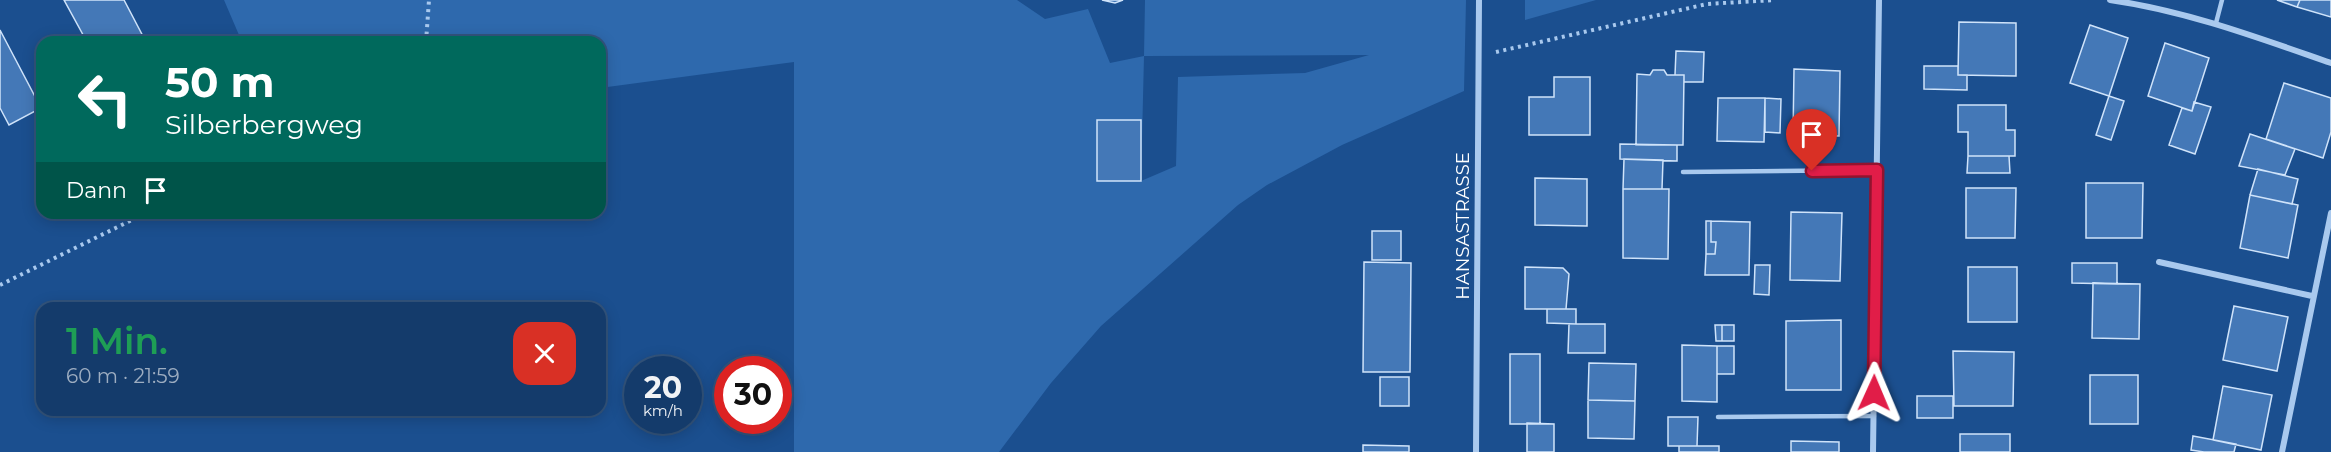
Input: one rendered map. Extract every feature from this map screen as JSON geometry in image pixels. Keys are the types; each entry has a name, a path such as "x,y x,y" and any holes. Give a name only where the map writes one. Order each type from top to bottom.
{"street":[{"name":"HANSASTRASSE","path":"1476,452 1479,0"},
{"path":"1873,452 1879,0"},
{"path":"2110,0 2217,23 2331,63"},
{"path":"2282,452 2312,296 2331,213"},
{"path":"2159,262 2312,296"}],"lane":[{"path":"2217,23 2222,0"},
{"path":"1683,172 1877,170"},
{"path":"1718,417 1874,416"}],"path":[{"path":"426,36 429,0"},
{"path":"1480,56 1707,4 1775,0"},
{"path":"0,285 134,219"}],"shaded area":[{"path":"224,0 1017,0 1045,19 1088,9 1110,63 1144,56 1145,0 1466,0 1464,91 1342,145 1267,185 1238,205 1101,326 1051,383 999,452 794,452 794,62 606,87 606,36 239,36","holes":["1369,55 1305,73 1178,77 1176,166 1141,181 1144,56"]},
{"path":"1525,0 1596,0 1525,20"}],"building":[{"path":"64,0 124,0 143,36 84,36"},
{"path":"1102,0 1123,0 1115,3"},
{"path":"2277,0 2300,0 2297,7"},
{"path":"2300,0 2331,0 2331,17 2297,7"},
{"path":"1959,22 2016,23 2016,76 1958,75"},
{"path":"2090,25 2128,38 2109,96 2070,83"},
{"path":"0,30 36,98 36,111 9,125 0,108"},
{"path":"2165,43 2209,58 2192,111 2148,96"},
{"path":"1676,51 1704,52 1703,82 1684,82 1684,75 1675,75"},
{"path":"1924,66 1958,66 1958,75 1967,75 1967,90 1924,89"},
{"path":"1794,69 1840,71 1839,136 1793,135"},
{"path":"1653,70 1664,70 1667,75 1684,75 1683,145 1636,145 1637,74 1650,75"},
{"path":"1554,77 1590,77 1590,135 1529,135 1529,97 1554,97"},
{"path":"2284,83 2331,98 2331,132 2323,158 2266,139"},
{"path":"2109,96 2124,101 2111,140 2096,135"},
{"path":"1718,98 1765,98 1764,142 1717,141"},
{"path":"1765,98 1781,99 1780,133 1765,132"},
{"path":"2194,102 2211,107 2195,154 2169,145 2182,108 2192,111"},
{"path":"1958,105 2006,105 2006,130 2015,130 2015,156 1968,156 1968,132 1958,132"},
{"path":"1097,120 1141,120 1141,181 1097,181"},
{"path":"2250,134 2295,149 2285,175 2239,166"},
{"path":"1620,144 1677,145 1677,161 1620,159"},
{"path":"1968,156 2009,156 2010,173 1967,173"},
{"path":"1624,159 1663,160 1662,189 1623,189"},
{"path":"2258,169 2298,179 2292,204 2250,195"},
{"path":"1535,178 1587,179 1587,226 1535,225"},
{"path":"2086,183 2143,183 2142,238 2086,238"},
{"path":"1966,188 2016,188 2015,238 1966,238"},
{"path":"1623,189 1669,189 1668,259 1623,258"},
{"path":"2250,195 2298,205 2288,258 2240,248"},
{"path":"1791,212 1842,213 1840,281 1790,280"},
{"path":"1706,221 1711,221 1711,242 1716,242 1715,254 1706,254"},
{"path":"1711,221 1750,222 1749,275 1705,275 1706,254 1715,254 1716,242 1711,242"},
{"path":"1372,231 1401,231 1401,260 1372,260"},
{"path":"1364,262 1411,263 1410,372 1363,372"},
{"path":"2072,263 2117,263 2117,284 2072,283"},
{"path":"1755,265 1770,265 1769,295 1754,294"},
{"path":"1525,267 1563,268 1569,274 1566,309 1525,309"},
{"path":"1968,267 2017,267 2017,322 1968,322"},
{"path":"2093,283 2140,284 2139,339 2092,338"},
{"path":"2234,306 2288,317 2277,371 2223,360"},
{"path":"1547,309 1576,309 1576,324 1547,323"},
{"path":"1841,320 1841,390 1786,390 1786,321"},
{"path":"1569,324 1605,324 1605,353 1568,353"},
{"path":"1715,325 1722,325 1722,341 1716,341"},
{"path":"1722,325 1734,325 1734,341 1722,341"},
{"path":"1682,345 1717,346 1717,402 1682,401"},
{"path":"1717,346 1734,346 1734,374 1717,374"},
{"path":"1953,351 2014,352 2013,406 1954,406"},
{"path":"1510,354 1540,354 1540,424 1510,424"},
{"path":"1589,363 1636,364 1635,401 1588,400"},
{"path":"2090,375 2138,375 2138,424 2090,424"},
{"path":"1380,377 1409,377 1409,406 1380,406"},
{"path":"2223,386 2272,395 2261,450 2213,440"},
{"path":"1917,396 1953,396 1953,418 1917,418"},
{"path":"1588,400 1635,401 1634,439 1588,438"},
{"path":"1668,417 1698,417 1697,446 1668,446"},
{"path":"1527,423 1554,424 1554,452 1527,452"},
{"path":"1960,434 2010,434 2010,452 1960,452"},
{"path":"2193,436 2236,444 2234,452 2191,450"},
{"path":"1791,441 1839,442 1839,452 1791,452"},
{"path":"1363,445 1409,446 1409,452 1363,452"},
{"path":"1679,446 1719,446 1719,452 1679,452"}],"route":[{"path":"1812,171 1877,170 1874,393"}]}
